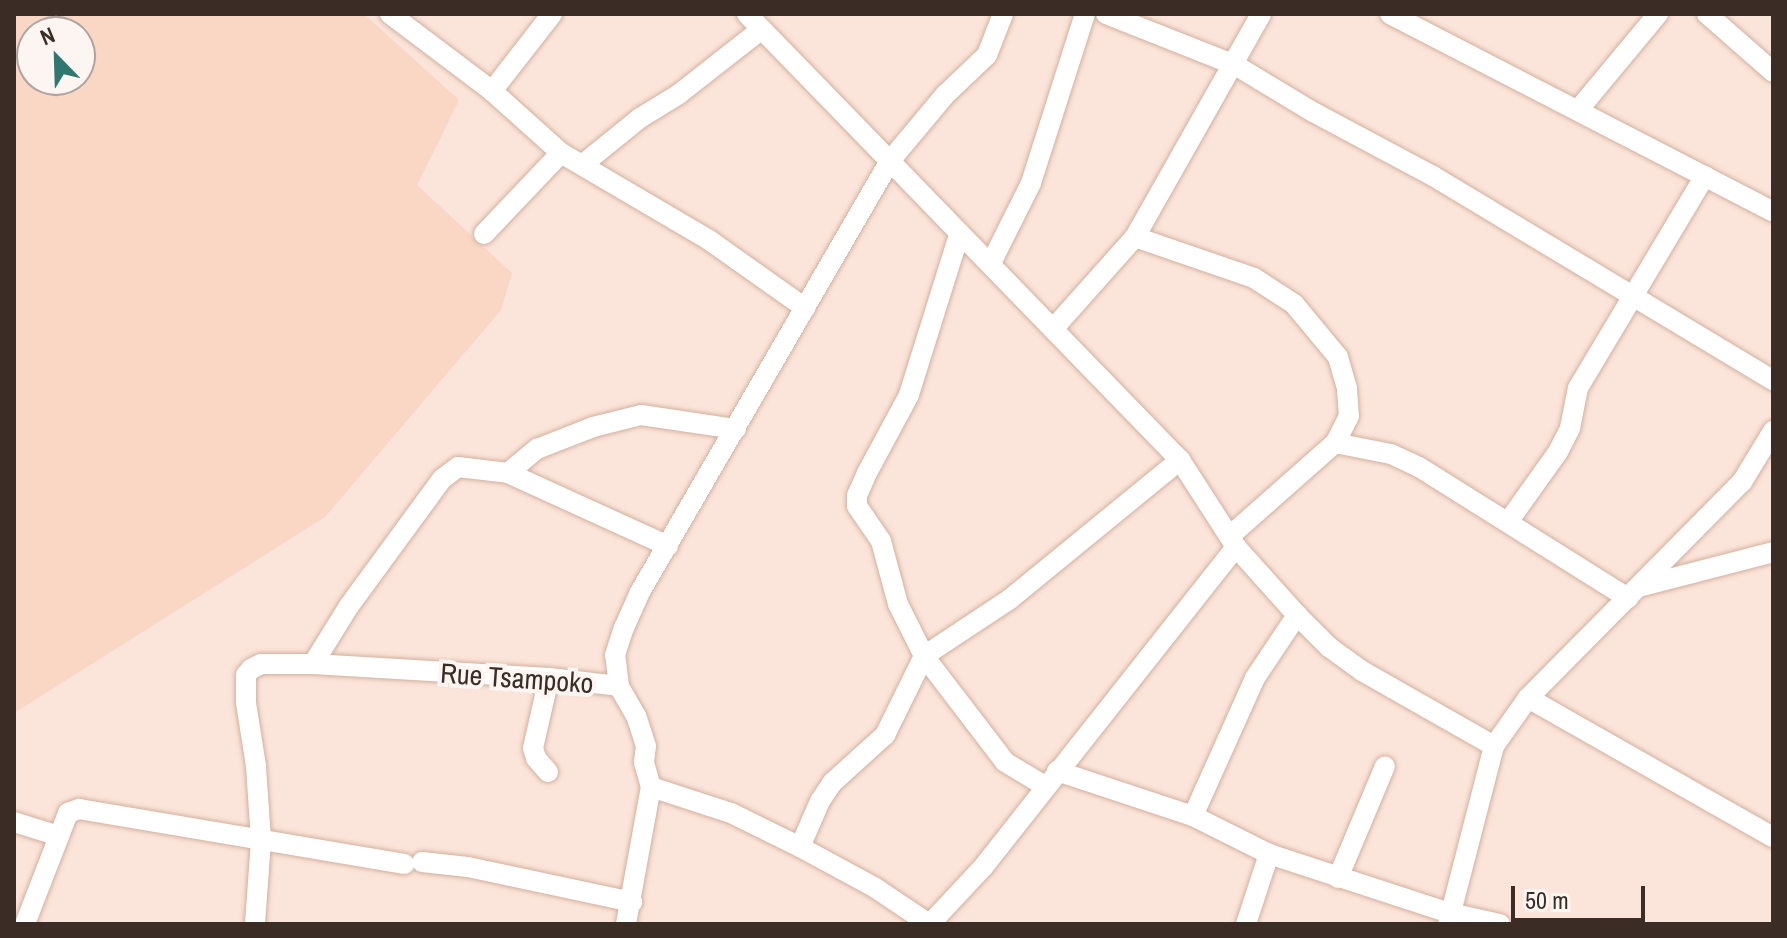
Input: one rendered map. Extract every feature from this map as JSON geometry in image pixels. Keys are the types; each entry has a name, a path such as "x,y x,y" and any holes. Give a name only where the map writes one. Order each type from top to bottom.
{"street":[{"path":"390,14 492,91 561,153 709,240 805,308"},
{"path":"492,91 552,14"},
{"path":"747,14 1180,460 1233,542 1329,647 1362,671 1494,746"},
{"path":"619,686 615,655 624,628 668,546 889,162 945,95 987,55 1003,14"},
{"path":"991,263 1031,183 1085,14"},
{"path":"1106,14 1235,65 1313,112 1433,176 1773,380"},
{"path":"1053,329 1135,237 1235,65 1261,14"},
{"path":"1390,14 1579,109 1773,212"},
{"path":"1579,109 1657,14"},
{"path":"1707,14 1773,72"},
{"path":"582,165 640,118 679,94 762,29"},
{"path":"484,234 561,153"},
{"path":"1508,522 1558,452 1570,428 1578,388 1636,297 1705,176"},
{"path":"959,235 909,395 857,495 861,515 881,541 898,604 924,656 1005,762 1051,778 1193,816 1269,854 1449,918 1500,924"},
{"path":"651,787 731,813 874,887 930,924 984,866 1233,542 1335,443 1349,416 1347,389 1338,357 1294,304 1254,278 1135,237"},
{"path":"508,473 537,449 593,427 641,415 736,429"},
{"path":"1449,918 1494,746 1528,698 1742,482 1773,431"},
{"path":"1335,443 1391,454 1462,491 1508,522 1635,592 1773,552"},
{"path":"800,847 820,801 832,783 869,753 885,735 924,656 1010,599 1180,460"},
{"path":"313,664 349,606 451,470 469,465 508,473 668,546"},
{"path":"1193,816 1255,678 1297,615"},
{"name":"Rue Tsampoko","path":"261,840 246,675 261,664 313,664 549,678 619,686 636,716 646,746 644,762 651,787 626,924"},
{"path":"548,772 536,758 533,748 549,678"},
{"path":"1528,698 1773,837"},
{"path":"1338,878 1385,766"},
{"path":"25,924 68,813 79,809 413,863 468,867 632,902"},
{"path":"14,822 59,836"},
{"path":"255,924 261,840"},
{"path":"1246,924 1269,854"}],"shaded area":[{"path":"14,14 364,14 459,100 417,185 512,273 501,310 325,517 14,713"}]}
